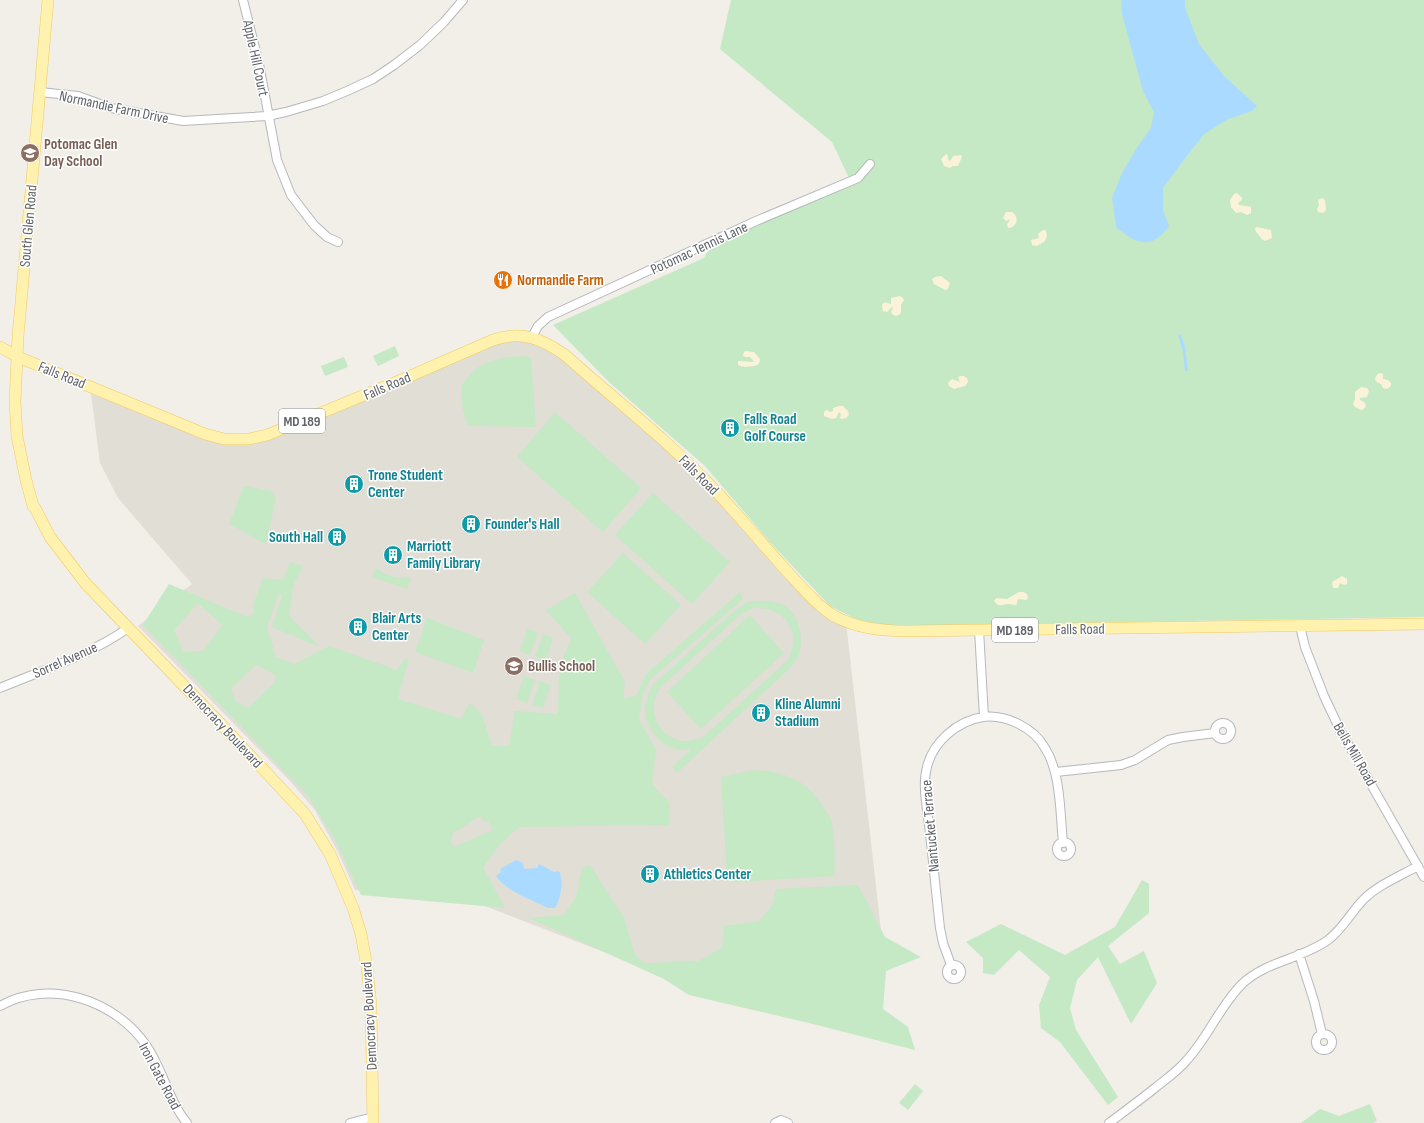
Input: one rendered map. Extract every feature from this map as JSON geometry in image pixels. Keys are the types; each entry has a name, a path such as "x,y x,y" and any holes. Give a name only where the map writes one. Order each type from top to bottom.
{"main road":[{"name":"South Glen Road","path":"18,357 18,336 48,0"},
{"name":"Falls Road","path":"0,347 18,357 205,434 224,439 249,439 267,435 494,340 507,336 532,337 565,355 678,454 709,484 796,582 821,606 846,622 861,627 878,630 978,630 1424,624"},
{"name":"Democracy Boulevard","path":"18,357 15,402 17,436 33,506 50,537 86,584 305,814 330,854 353,908 361,934 366,960 371,1006 373,1120"}],"street":[{"name":"Apple Hill Court","path":"243,0 259,64 267,116 277,160 291,195 314,225 327,237 338,242"},
{"name":"Normandie Farm Drive","path":"40,92 78,96 111,108 182,122 267,116 286,112 323,101 347,91 373,78 394,65 420,45 444,22 463,0"},
{"name":"Potomac Tennis Lane","path":"532,337 538,326 548,317 756,222 858,178 870,164"},
{"name":"Bells Mill Road","path":"1300,626 1305,647 1324,696 1340,730 1424,877"},
{"name":"Sorrel Avenue","path":"0,688 87,652 113,639 128,628"},
{"path":"978,630 984,717"},
{"name":"Nantucket Terrace","path":"951,965 943,943 940,928 926,798 926,774 930,758 941,740 960,725 984,717 1011,721 1026,728 1038,738 1045,747 1056,772 1063,842"},
{"path":"1056,772 1121,765 1136,760 1168,740 1215,734"},
{"path":"1109,1123 1176,1071 1187,1060 1198,1047 1234,993 1244,982 1269,967 1317,946 1334,935 1346,924 1363,900 1372,892 1418,866"},
{"path":"1299,954 1314,1001 1322,1034"},
{"name":"Iron Gate Road","path":"0,1006 18,998 58,994 82,998 111,1011 138,1035 146,1046 174,1104 187,1123"},
{"path":"350,1123 373,1120"},
{"path":"775,1123 781,1120 788,1123"}],"shaded area":[{"name":"Bullis School","path":"493,340 540,340 678,454 797,582 846,622 883,948 666,976 451,893 355,890 338,852 315,810 290,781 138,626 192,584 118,498 100,463 91,394 205,434 249,439"}],"green space":[{"name":"Falls Road Golf Course","path":"731,0 1424,0 1424,617 899,626 866,624 830,606 769,541 705,466 609,382 553,325 704,258 715,237 849,178 832,142 720,49"},
{"path":"395,346 399,356 378,366 373,356"},
{"path":"524,356 531,358 536,427 468,426 462,402 462,386 464,382 474,371 486,363 501,358"},
{"path":"344,357 348,367 325,376 321,366"},
{"path":"555,412 641,488 603,532 517,457"},
{"path":"244,486 272,491 276,498 266,544 229,524"},
{"path":"653,493 730,562 692,604 615,535"},
{"path":"623,553 681,605 645,644 587,592"},
{"path":"290,562 303,566 293,586 289,616 320,647 272,627 282,596 279,593 267,627 276,657 294,664 329,646 397,670 404,660 409,658 398,699 461,719 470,703 482,714 492,746 509,746 515,711 558,714 559,668 571,638 546,610 575,593 625,682 623,699 637,695 646,674 740,592 743,599 651,679 643,693 639,720 656,749 652,784 670,803 669,825 519,827 503,841 483,867 505,908 361,895 335,840 308,796 143,625 169,584 247,617 254,614 253,605 263,578 283,580","holes":["198,603 222,625 203,651 183,652 174,630","256,665 276,675 275,682 248,708 235,701 231,688","481,816 482,820 489,822 493,830 454,847 451,841 453,833"]},
{"path":"376,568 392,576 401,578 411,577 407,589 372,577"},
{"path":"747,602 774,602 784,605 789,609 794,615 800,629 801,644 798,657 791,667 677,773 672,767 692,749 676,749 661,742 655,736 647,722 645,714 648,695 653,685 733,612","holes":["753,608 765,609 782,617 788,623 792,631 793,641 787,661 703,737 691,741 679,740 669,736 661,729 656,720 654,710 655,698 661,687 740,615"]},
{"path":"750,615 784,653 701,729 667,692"},
{"path":"427,618 484,640 473,673 415,652"},
{"path":"527,629 538,632 530,655 520,651"},
{"path":"543,634 553,638 546,660 535,657"},
{"path":"524,676 535,680 527,703 516,699"},
{"path":"540,681 551,685 543,708 532,705"},
{"path":"753,770 785,775 802,784 817,797 829,815 833,827 835,876 733,882 727,876 721,777"},
{"path":"590,865 624,918 635,955 645,963 698,961 722,948 724,926 759,921 772,906 776,889 858,885 885,937 921,957 886,971 883,1009 908,1027 915,1050 689,995 664,979 529,918 564,915 576,897 582,868"},
{"path":"1142,880 1149,884 1149,913 1108,946 1120,964 1144,951 1157,983 1131,1024 1098,957 1077,980 1070,1008 1076,1030 1118,1097 1108,1105 1060,1042 1041,1028 1039,1005 1050,977 1019,950 994,975 983,973 983,958 966,942 1001,924 1065,955 1115,927"},
{"path":"915,1084 923,1091 908,1110 899,1103"},
{"path":"1370,1104 1377,1121 1373,1123 1301,1123 1320,1109 1339,1116"}],"sand":[{"path":"946,154 949,161 953,156 961,155 962,157 958,166 953,166 950,168 944,166 941,159"},
{"path":"1237,193 1242,198 1242,200 1238,203 1239,205 1251,207 1251,213 1247,215 1241,212 1236,213 1231,207 1230,200 1234,194"},
{"path":"1322,198 1325,200 1326,210 1323,213 1318,212 1317,209 1319,205 1318,200"},
{"path":"1006,212 1012,212 1017,218 1017,221 1013,227 1008,228 1007,224 1010,219 1006,221 1003,218"},
{"path":"1257,227 1271,230 1272,238 1265,241 1263,240 1256,232 1255,228"},
{"path":"1043,230 1046,230 1047,236 1045,241 1037,246 1032,245 1031,240 1039,238 1038,234"},
{"path":"941,276 950,283 948,289 945,290 934,284 932,279"},
{"path":"900,296 904,300 901,305 901,313 897,316 893,315 891,312 892,307 887,312 883,311 882,305 884,303 891,304 891,298"},
{"path":"744,352 754,352 760,359 759,364 748,367 738,365 738,361 754,362 750,357 743,356"},
{"path":"1379,373 1383,374 1383,379 1388,380 1391,383 1391,386 1387,389 1383,388 1381,384 1375,380"},
{"path":"961,376 967,378 968,382 965,386 954,389 949,386 948,383 952,379 960,382 958,377"},
{"path":"1361,387 1367,388 1369,391 1367,397 1360,398 1366,406 1361,410 1353,404 1355,392"},
{"path":"843,406 848,411 849,415 846,418 840,418 841,414 839,412 836,418 832,419 824,416 824,412 826,410 831,412 833,411 833,408"},
{"path":"1342,576 1347,579 1347,584 1344,585 1340,583 1338,588 1333,588 1332,582"},
{"path":"1019,592 1027,594 1028,598 1026,600 1019,599 1015,605 999,605 994,601 996,598 1007,599"}],"water":[{"path":"1121,0 1185,0 1185,8 1199,44 1224,76 1257,106 1252,111 1228,119 1204,134 1163,188 1163,210 1169,226 1162,234 1150,242 1137,241 1130,238 1116,227 1112,198 1122,173 1136,149 1151,128 1154,112 1143,91 1122,14"},
{"path":"1178,334 1181,335 1185,347 1188,371 1185,371 1183,352"},
{"path":"516,860 523,863 524,869 537,868 539,864 554,872 559,871 561,875 561,890 559,900 555,908 548,908 520,895 506,886 496,876 501,872 500,869"}],"place":[{"name":"Potomac Glen Day School","path":"30,153"},
{"name":"Normandie Farm","path":"503,280"},
{"name":"Falls Road Golf Course","path":"730,428"},
{"name":"Trone Student Center","path":"354,484"},
{"name":"Founder's Hall","path":"471,524"},
{"name":"South Hall","path":"337,537"},
{"name":"Marriott Family Library","path":"393,555"},
{"name":"Blair Arts Center","path":"358,627"},
{"name":"Bullis School","path":"514,666"},
{"name":"Kline Alumni Stadium","path":"761,713"},
{"name":"Athletics Center","path":"650,874"}]}
